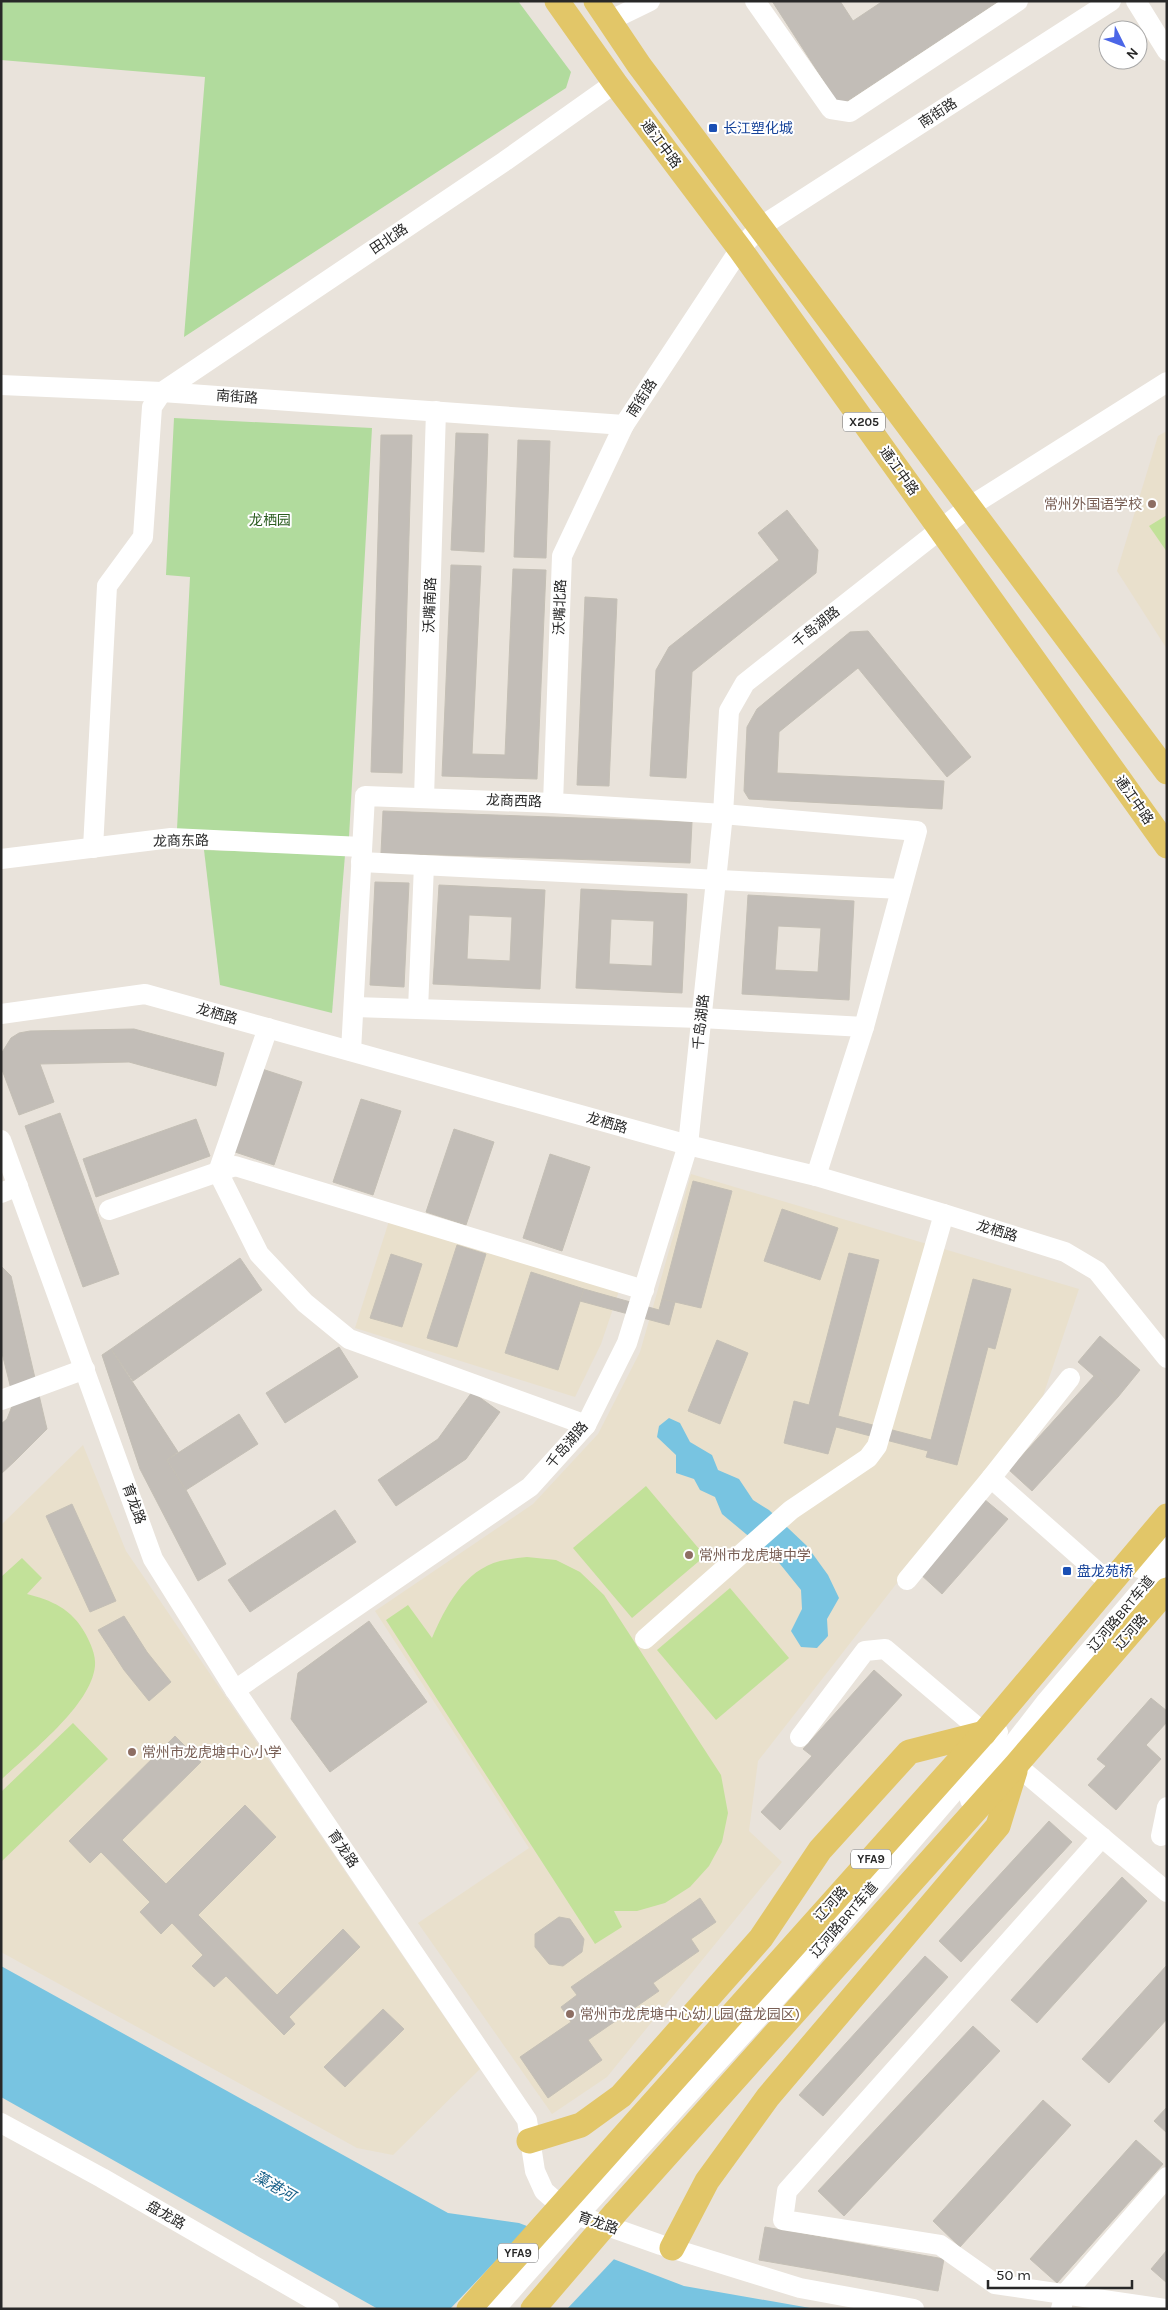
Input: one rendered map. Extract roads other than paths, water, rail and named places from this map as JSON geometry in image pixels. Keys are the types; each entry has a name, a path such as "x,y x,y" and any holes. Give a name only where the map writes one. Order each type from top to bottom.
{"main road":[{"name":"通江中路","path":"557,1 615,83 740,249 1167,846"},
{"name":"X205","path":"602,11 639,66 1167,772"},
{"name":"辽河路","path":"593,2205 1000,1748 1110,1583 1167,1516"},
{"name":"辽河路","path":"593,2205 1000,1748 1167,1590"},
{"path":"528,2141 581,2125 621,2096 761,1938 820,1850 909,1752 1000,1748 998,1826 768,2097 707,2181 672,2248"},
{"name":"YFA9","path":"469,2309 593,2205"},
{"name":"YFA9","path":"533,2309 593,2205"}],"street":[{"path":"602,11 650,1"},
{"path":"755,1 831,110 850,112 1018,1"},
{"name":"南街路","path":"1,385 162,392 624,425 740,249 760,227 1111,1"},
{"path":"1136,1 1167,51"},
{"name":"田北路","path":"162,392 505,161 615,83"},
{"name":"千岛湖路","path":"236,1690 530,1487 586,1425 627,1343 688,1145 723,814 729,711 745,683 969,507 1167,382"},
{"path":"93,848 107,586 142,537 152,407 162,392"},
{"name":"沃嘴南路","path":"424,798 436,411"},
{"name":"沃嘴北路","path":"553,803 562,556 624,425"},
{"name":"龙商西路","path":"351,1051 365,796 553,803 723,814 917,831 901,889"},
{"name":"龙商东路","path":"1,859 171,838 362,855 424,865 716,878 901,889"},
{"path":"418,1009 424,865"},
{"path":"816,1176 864,1027 901,889"},
{"name":"龙栖路","path":"1,1014 145,994 688,1145 816,1176 1066,1252 1096,1271 1167,1358"},
{"path":"354,1007 701,1018 864,1027"},
{"path":"268,1028 218,1172 259,1254 305,1302 349,1339 586,1425"},
{"name":"育龙路","path":"1,1140 10,1190 86,1369 153,1559 236,1690 526,2120 528,2141 535,2171 544,2191 568,2212 672,2248 800,2288 914,2309"},
{"path":"109,1210 235,1166 644,1290"},
{"path":"645,1639 791,1510 868,1458 876,1446 944,1214"},
{"path":"1,1400 86,1369"},
{"path":"906,1580 991,1478 1070,1378"},
{"path":"991,1478 1110,1583"},
{"name":"辽河路BRT车道","path":"1000,1748 1027,1696 1167,1536"},
{"name":"辽河路BRT车道","path":"1000,1748 1045,1703 1167,1560"},
{"path":"800,1737 865,1651 884,1649 1167,1892"},
{"path":"1161,1836 1167,1807"},
{"path":"1102,1838 787,2191 783,2220 940,2246 995,2284 1063,2302 1165,2309"},
{"name":"盘龙路","path":"1,2123 102,2178 329,2309"},
{"path":"1063,2302 1167,2177"},
{"path":"495,2309 593,2205"},
{"path":"513,2309 593,2205"}],"water":[{"path":"669,1418 680,1423 690,1442 712,1455 718,1470 739,1479 753,1500 769,1510 807,1546 828,1575 839,1598 827,1619 828,1636 817,1648 801,1647 791,1631 802,1609 801,1590 776,1559 722,1514 715,1497 700,1490 694,1479 676,1473 676,1455 657,1437 659,1426"},
{"name":"藻港河","path":"1,1966 448,2213 519,2223 684,2286 816,2309 378,2309 1,2097"}],"place":[{"name":"长江塑化城","path":"713,128"},
{"name":"常州外国语学校","path":"1152,504"},
{"name":"常州市龙虎塘中学","path":"689,1555"},
{"name":"盘龙苑桥","path":"1067,1571"},
{"name":"常州市龙虎塘中心小学","path":"132,1752"},
{"name":"常州市龙虎塘中心幼儿园(盘龙园区)","path":"570,2014"}],"park label":[{"name":"龙栖园","path":"270,520"}]}
